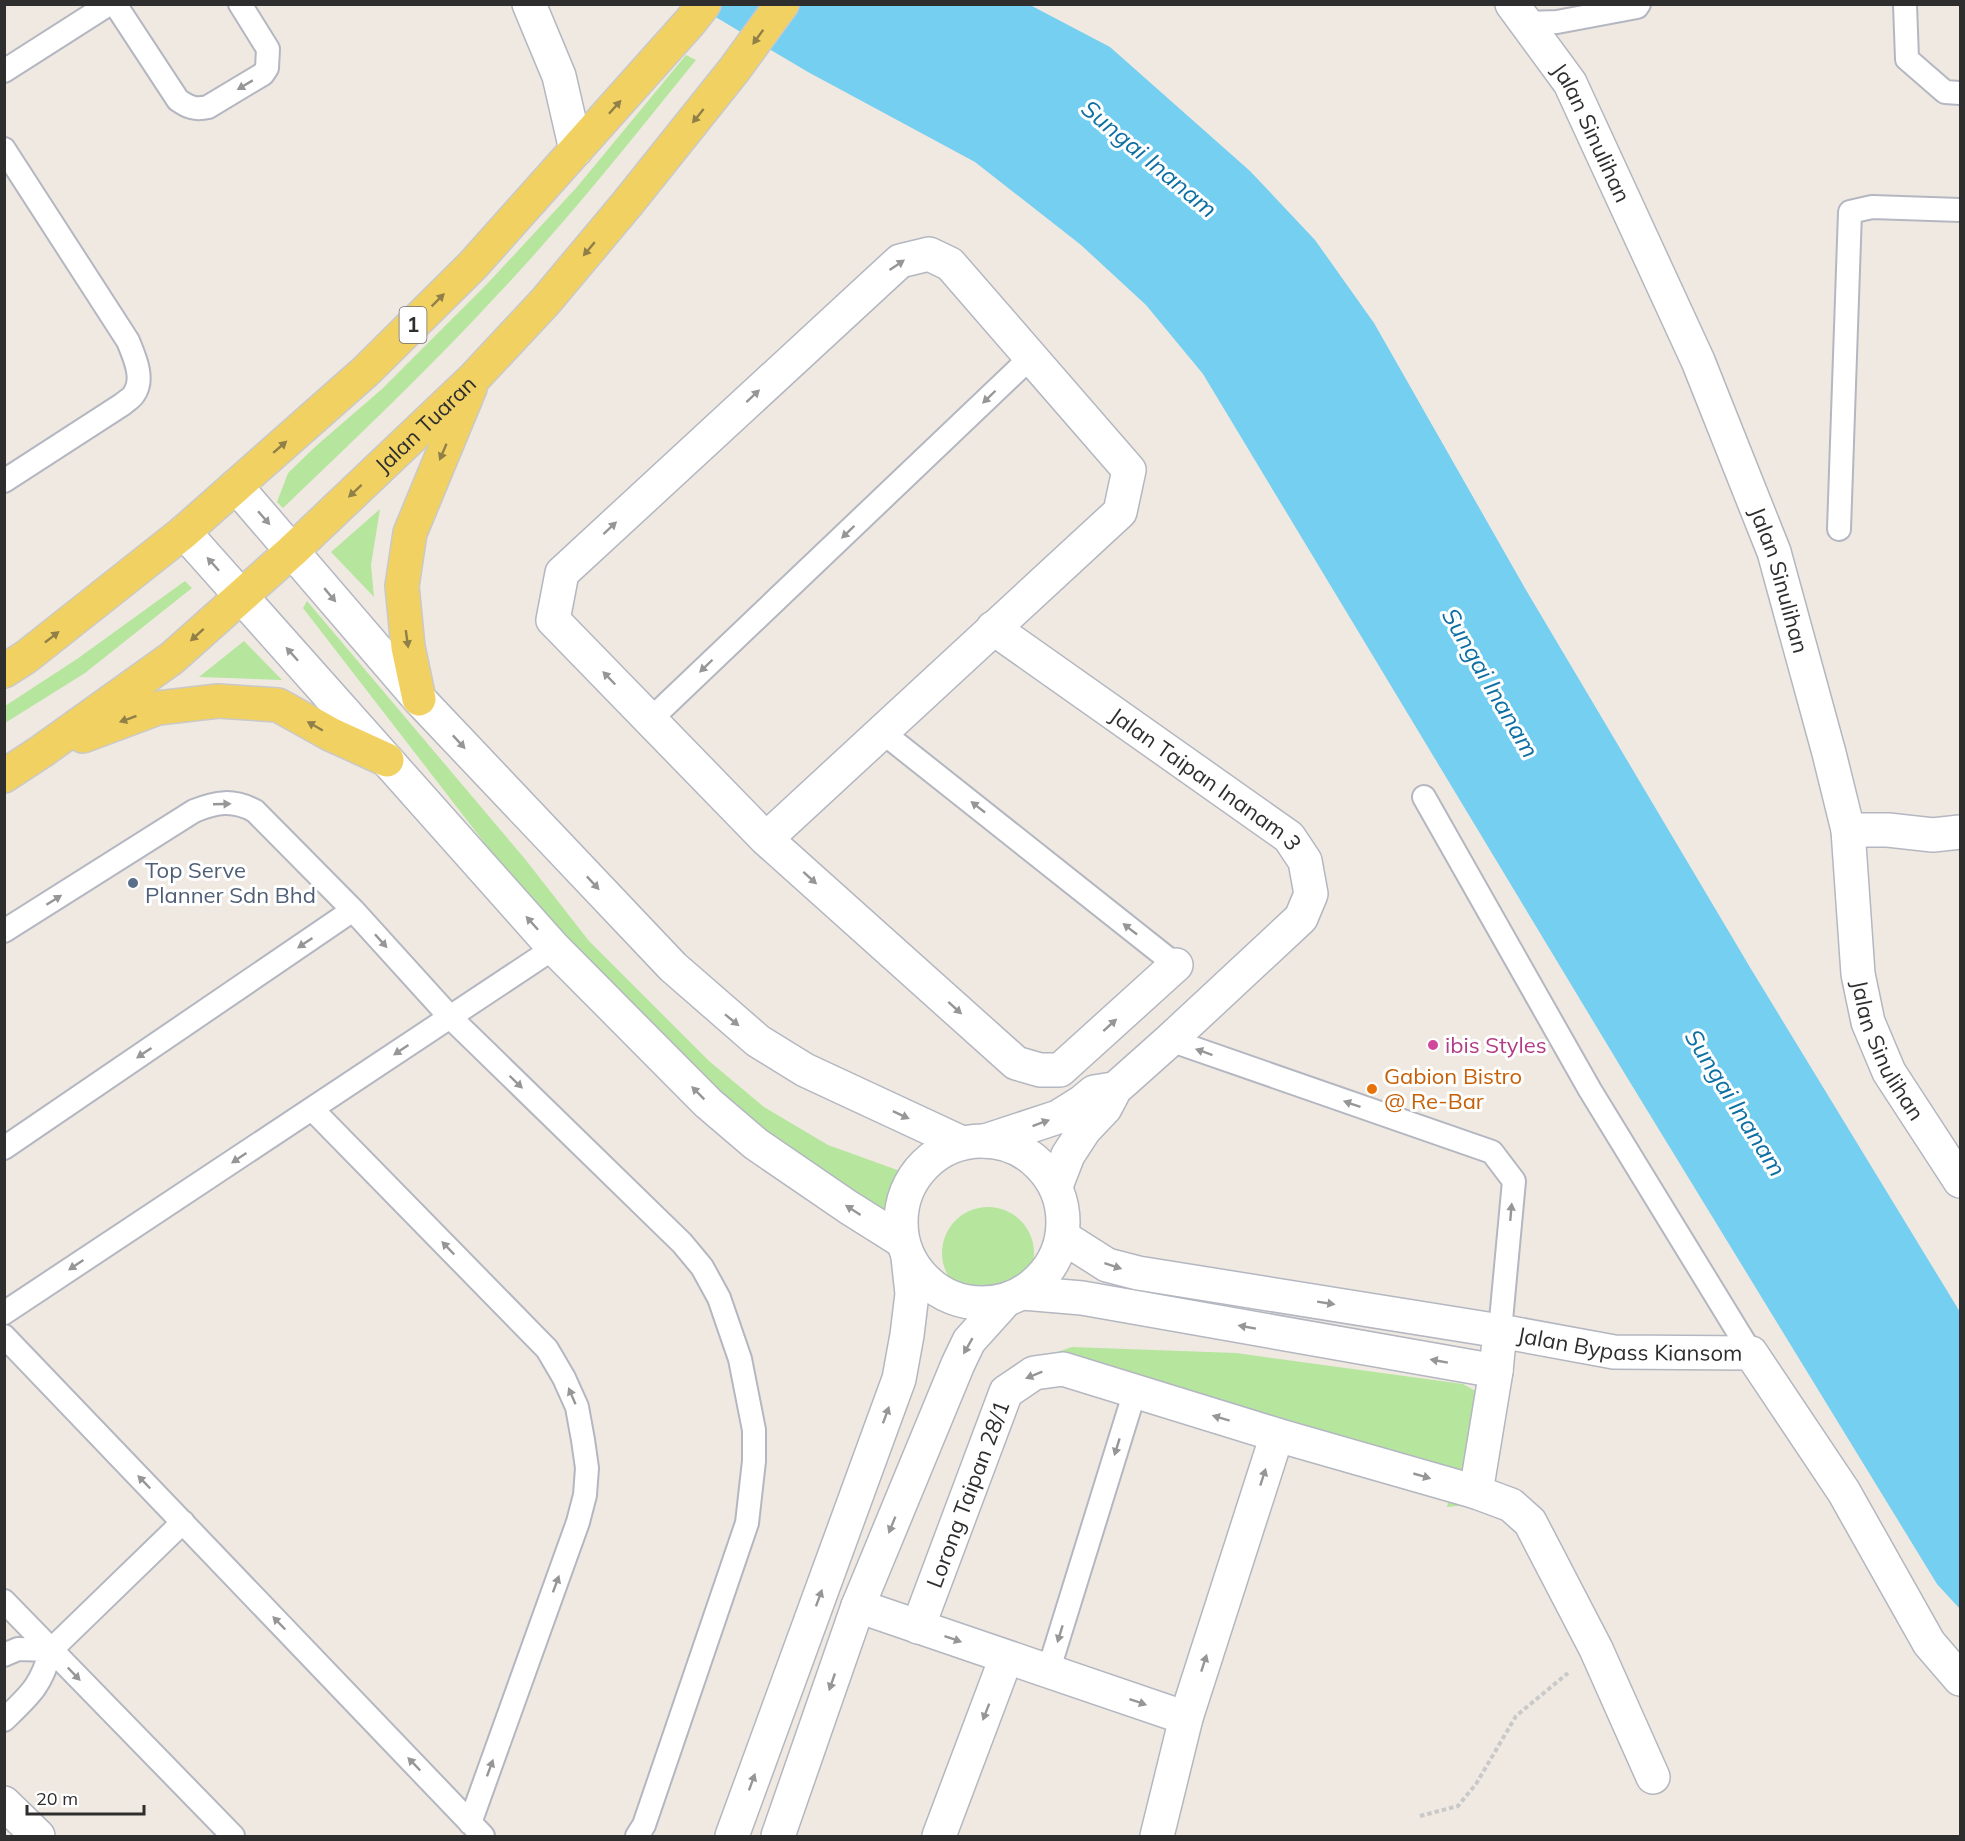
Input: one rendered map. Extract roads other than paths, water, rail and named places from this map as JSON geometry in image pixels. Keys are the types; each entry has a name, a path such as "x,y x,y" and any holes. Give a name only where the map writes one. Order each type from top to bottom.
{"main road":[{"name":"Jalan Tuaran","path":"4,776 172,658 292,550 474,378 545,302 627,204 734,70 782,4"},
{"name":"1","path":"4,671 26,657 184,532 366,371 473,265 697,13"},
{"path":"419,699 406,639 402,585 410,533 474,378"},
{"path":"42,751 158,708 218,701 278,705 330,734 387,760"}],"street":[{"path":"529,4 559,76 576,150"},
{"name":"Jalan Sinulihan","path":"1519,14 1570,82 1698,361 1770,542 1812,690 1848,830 1858,974 1868,1022 1889,1072 1958,1171"},
{"path":"766,839 1120,512 1129,470 950,264 929,254 900,261 562,573 553,620 766,839 1016,1063 1040,1070 1060,1070 1176,965"},
{"path":"236,486 419,699 673,968 758,1041 805,1070 973,1142"},
{"path":"184,532 554,948 708,1103 756,1144 905,1249 920,1276 938,1291 959,1301 982,1304 1014,1297 1082,1298 1496,1371"},
{"name":"Jalan Taipan Inanam 3","path":"993,628 1289,837 1305,861 1311,894 1301,918 1115,1089 1105,1108 1085,1129 1068,1155 1056,1186"},
{"path":"1848,830 1888,830 1933,835 1960,832"},
{"name":"Jalan Taipan Inanam 3","path":"973,1142 1058,1117 1094,1092 1115,1089"},
{"path":"732,1836 899,1379 912,1294 900,1216 906,1191 919,1169 938,1153 973,1142 1001,1143 1032,1157 1044,1168 1056,1186 1064,1216 1063,1237 1055,1259 1041,1279 1014,1297 969,1341 858,1606 778,1836"},
{"name":"Jalan Bypass Kiansom","path":"1063,1237 1107,1265 1138,1273 1500,1331 1614,1352 1751,1353 1845,1492 1929,1643 1960,1679"},
{"path":"1476,1492 1496,1371 1500,1331"},
{"name":"Lorong Taipan 28/1","path":"918,1627 1006,1392 1034,1373 1063,1370 1476,1492 1511,1505 1530,1522 1596,1649 1653,1777"},
{"path":"1157,1836 1186,1718 1277,1435"},
{"path":"858,1606 1186,1718"},
{"path":"939,1836 1006,1658"},
{"path":"4,1803 38,1836"}],"lane":[{"path":"4,71 109,4"},
{"path":"115,4 178,100 198,109 208,107 254,80 267,68 268,50 240,4"},
{"path":"1519,14 1557,22 1637,7 1639,4"},
{"path":"1905,4 1907,58 1945,92 1960,93"},
{"path":"4,149 128,341 137,361 138,382 135,394 123,404 4,481"},
{"path":"1839,529 1850,212 1872,207 1960,210"},
{"path":"650,720 1031,357"},
{"path":"881,731 1176,965"},
{"path":"1424,796 1590,1090 1751,1353"},
{"path":"4,931 194,812 211,804 242,804 255,812 353,910 450,1017 682,1243 702,1267 719,1298 740,1359 754,1430 754,1461 747,1523 644,1825 637,1836"},
{"path":"4,1148 353,910"},
{"path":"4,1314 554,948"},
{"path":"1170,1040 1492,1152 1514,1181 1500,1331"},
{"path":"4,1336 477,1830 583,1504 587,1468 577,1407 547,1349 312,1109"},
{"path":"1048,1672 1135,1391"},
{"path":"4,1720 32,1692 45,1672 51,1650 183,1522"},
{"path":"4,1601 233,1836"},
{"path":"4,1655 18,1649 51,1650"}],"water":[{"name":"Sungai Inanam","path":"691,5 1030,5 1110,47 1250,171 1315,240 1374,323 1526,590 1751,969 1960,1312 1960,1609 1937,1584 1628,1079 1203,374 1146,305 1081,245 975,162 808,72 702,9"}],"place":[{"name":"Top Serve Planner Sdn Bhd","path":"133,883"},
{"name":"ibis Styles","path":"1433,1045"},
{"name":"Gabion Bistro @ Re-Bar","path":"1372,1089"}]}
